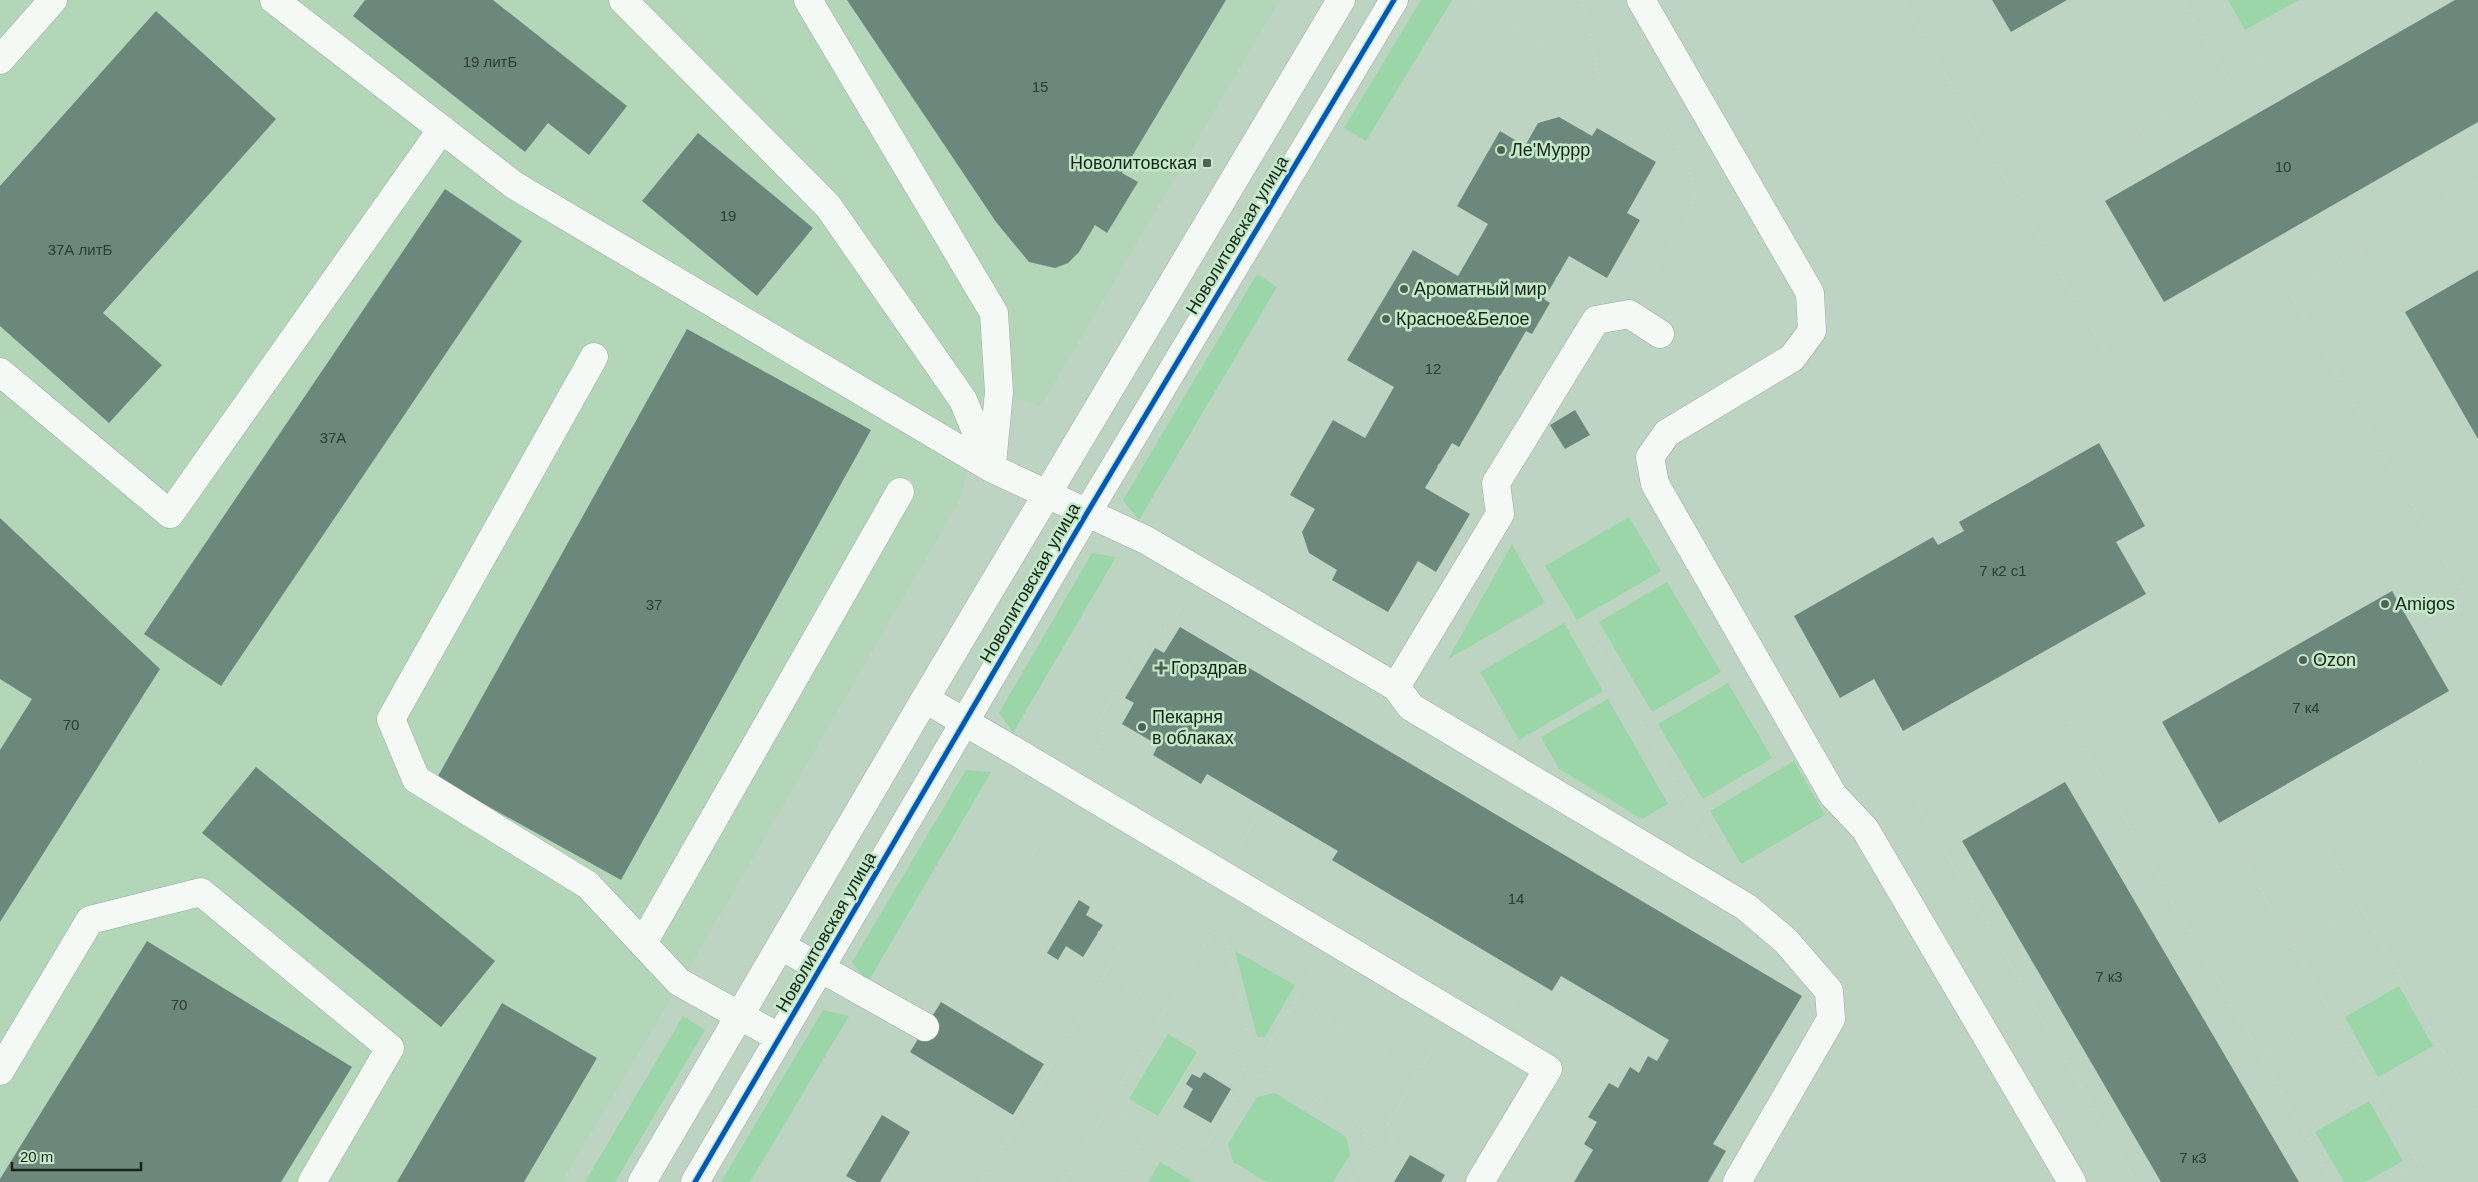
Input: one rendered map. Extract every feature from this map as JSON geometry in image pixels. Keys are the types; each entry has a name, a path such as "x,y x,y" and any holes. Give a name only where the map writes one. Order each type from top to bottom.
{"street":[{"path":"0,60 53,0"},
{"path":"274,0 514,185 991,468 1146,540 1396,687 1411,707 1746,907 1785,940 1829,991 1831,1019 1737,1182"},
{"path":"623,0 828,206 962,400 991,468"},
{"path":"808,0 994,312 999,392 991,468"},
{"name":"Новолитовская улица","path":"642,1182 925,699 1341,0"},
{"name":"Новолитовская улица","path":"695,1182 1087,513 1394,0"},
{"path":"1641,0 1810,293 1812,332 1792,358 1667,433 1650,457 1655,484 1833,795 1865,829 2072,1182"},
{"path":"0,372 170,514 442,128"},
{"path":"1396,687 1500,514 1496,483 1596,320 1629,314 1660,334"},
{"path":"594,357 392,719 416,779 588,885 679,982 780,1038"},
{"path":"643,943 900,492"},
{"path":"925,699 1548,1069 1480,1182"},
{"path":"0,1072 90,920 201,892 390,1048 312,1182"},
{"path":"781,946 926,1027"}],"path":[{"path":"1470,0 1643,106 1664,127 1692,176 1693,206 1629,314"},
{"path":"1582,0 1599,79"},
{"path":"1902,0 2109,357 2121,369 2137,373 2155,368 2478,181"},
{"path":"2182,0 2228,79"},
{"path":"2018,199 2366,0"},
{"path":"2289,291 2478,618"},
{"path":"1093,758 1104,738 1100,718 1152,632 1170,629 1188,596"},
{"path":"1583,624 1720,861 1708,884"},
{"path":"2067,718 2333,1182"},
{"path":"2172,903 2478,728"},
{"path":"1916,801 2136,1182"},
{"path":"1033,854 1056,818"},
{"path":"2312,823 2478,1111"},
{"path":"2245,862 2419,1165"},
{"path":"1063,1182 1240,885"},
{"path":"2221,986 2361,907"},
{"path":"983,1182 1120,949 1197,924 1225,940 1252,1049"},
{"path":"1098,932 1120,949"},
{"path":"1266,1051 1331,940"},
{"path":"1105,973 1243,1056"},
{"path":"2261,1056 2401,977"},
{"path":"1294,1002 1418,1074"},
{"path":"1388,1123 1455,1014"},
{"path":"1252,1049 1266,1051 1272,1060 1270,1072 1260,1078 1249,1076 1242,1068 1243,1056 1252,1049"},
{"path":"2303,1130 2444,1051"},
{"path":"1048,1070 1232,1182"},
{"path":"1270,1072 1366,1129"},
{"path":"1206,1146 1249,1076"},
{"path":"1375,1121 1388,1123 1394,1133 1392,1144 1383,1151 1372,1149 1365,1140 1366,1129 1375,1121"},
{"path":"2388,1182 2478,1130"},
{"path":"1119,1182 1149,1131"},
{"path":"1184,1152 1193,1144 1206,1146"},
{"path":"1206,1146 1212,1156 1210,1168"},
{"path":"1351,1182 1372,1149"}],"shaded area":[{"path":"0,0 1280,0 1041,406 984,390 961,498 683,979 562,1182 0,1182"},
{"path":"1421,0 1452,0 1366,141 1344,128"},
{"path":"2228,0 2299,0 2245,30"},
{"path":"1257,274 1277,287 1139,520 1123,500"},
{"path":"1629,517 1661,571 1577,620 1545,566"},
{"path":"1512,544 1545,603 1448,659"},
{"path":"1092,553 1116,557 1013,733 999,713"},
{"path":"1667,582 1721,672 1652,712 1599,622"},
{"path":"1564,623 1603,691 1519,740 1480,672"},
{"path":"1728,683 1772,758 1703,799 1658,724"},
{"path":"1608,699 1668,804 1642,819 1559,769 1541,737"},
{"path":"1794,761 1825,815 1741,864 1710,811"},
{"path":"966,770 991,772 868,982 852,962"},
{"path":"1235,951 1295,985 1265,1037 1257,1037"},
{"path":"2399,986 2433,1046 2378,1077 2345,1017"},
{"path":"823,1010 849,1016 750,1182 721,1182"},
{"path":"683,1016 705,1030 615,1182 585,1182"},
{"path":"1168,1034 1197,1052 1158,1116 1129,1099"},
{"path":"1275,1093 1346,1137 1350,1155 1333,1182 1267,1182 1233,1162 1228,1144 1257,1097"},
{"path":"2369,1101 2403,1161 2365,1182 2344,1182 2315,1132"},
{"path":"1160,1162 1193,1182 1148,1182"}],"building":[{"path":"365,0 493,0 627,106 589,155 548,123 525,152 353,16"},
{"path":"847,0 1226,0 1122,173 1138,182 1107,233 1095,225 1079,252 1068,263 1055,268 1029,262 996,222"},
{"path":"1992,0 2067,0 2011,32"},
{"path":"2455,0 2478,0 2478,122 2164,302 2105,201"},
{"path":"156,11 276,119 103,313 162,365 109,423 0,326 0,186"},
{"path":"1559,117 1592,136 1597,128 1656,162 1627,213 1640,220 1607,278 1569,256 1544,299 1550,303 1532,334 1526,331 1459,447 1452,443 1425,488 1470,514 1436,572 1418,561 1388,612 1332,580 1337,570 1309,553 1302,532 1315,509 1290,495 1333,420 1365,438 1394,387 1347,360 1413,250 1458,276 1488,224 1457,206 1500,131 1525,146 1538,123"},
{"path":"698,133 813,228 757,296 642,201"},
{"path":"445,189 522,241 221,686 144,634"},
{"path":"2478,270 2478,439 2405,312"},
{"path":"687,329 871,430 621,880 437,778"},
{"path":"1575,410 1590,435 1565,449 1550,425"},
{"path":"2099,443 2145,526 2116,542 2146,594 1903,731 1874,679 1840,698 1794,616 1933,537 1938,545 1964,531 1959,522"},
{"path":"0,518 160,669 0,922 0,750 32,699 0,679"},
{"path":"2392,591 2449,691 2219,823 2162,722"},
{"path":"1180,627 1802,996 1713,1144 1726,1151 1708,1182 1574,1182 1593,1150 1584,1144 1597,1122 1588,1117 1609,1083 1618,1088 1630,1067 1639,1073 1648,1056 1657,1061 1669,1040 1561,976 1552,991 1332,860 1338,851 1207,774 1201,784 1153,755 1158,745 1122,724 1134,703 1125,698 1155,648 1164,653"},
{"path":"256,767 495,961 441,1027 202,833"},
{"path":"2065,782 2299,1182 2161,1182 1962,841"},
{"path":"1079,900 1090,907 1086,915 1103,925 1083,957 1066,946 1058,960 1047,953"},
{"path":"147,941 352,1067 281,1182 0,1182 0,1179"},
{"path":"941,1002 1044,1064 1013,1115 910,1052"},
{"path":"502,1003 597,1058 524,1182 397,1182"},
{"path":"1204,1072 1231,1089 1211,1123 1183,1107 1193,1089 1186,1084 1192,1074 1200,1078"},
{"path":"882,1115 910,1132 880,1182 857,1182 846,1176"},
{"path":"1410,1155 1445,1175 1441,1182 1394,1182"}],"cycle path":[{"path":"695,1182 1087,513 1394,0"}],"place":[{"name":"Ле'Муррр","path":"1501,150"},
{"name":"Новолитовская","path":"1207,163"},
{"name":"Ароматный мир","path":"1404,289"},
{"name":"Красное&Белое","path":"1386,319"},
{"name":"Amigos","path":"2385,604"},
{"name":"Ozon","path":"2303,660"},
{"name":"Горздрав","path":"1161,668"},
{"name":"Пекарня в облаках","path":"1142,727"}]}
